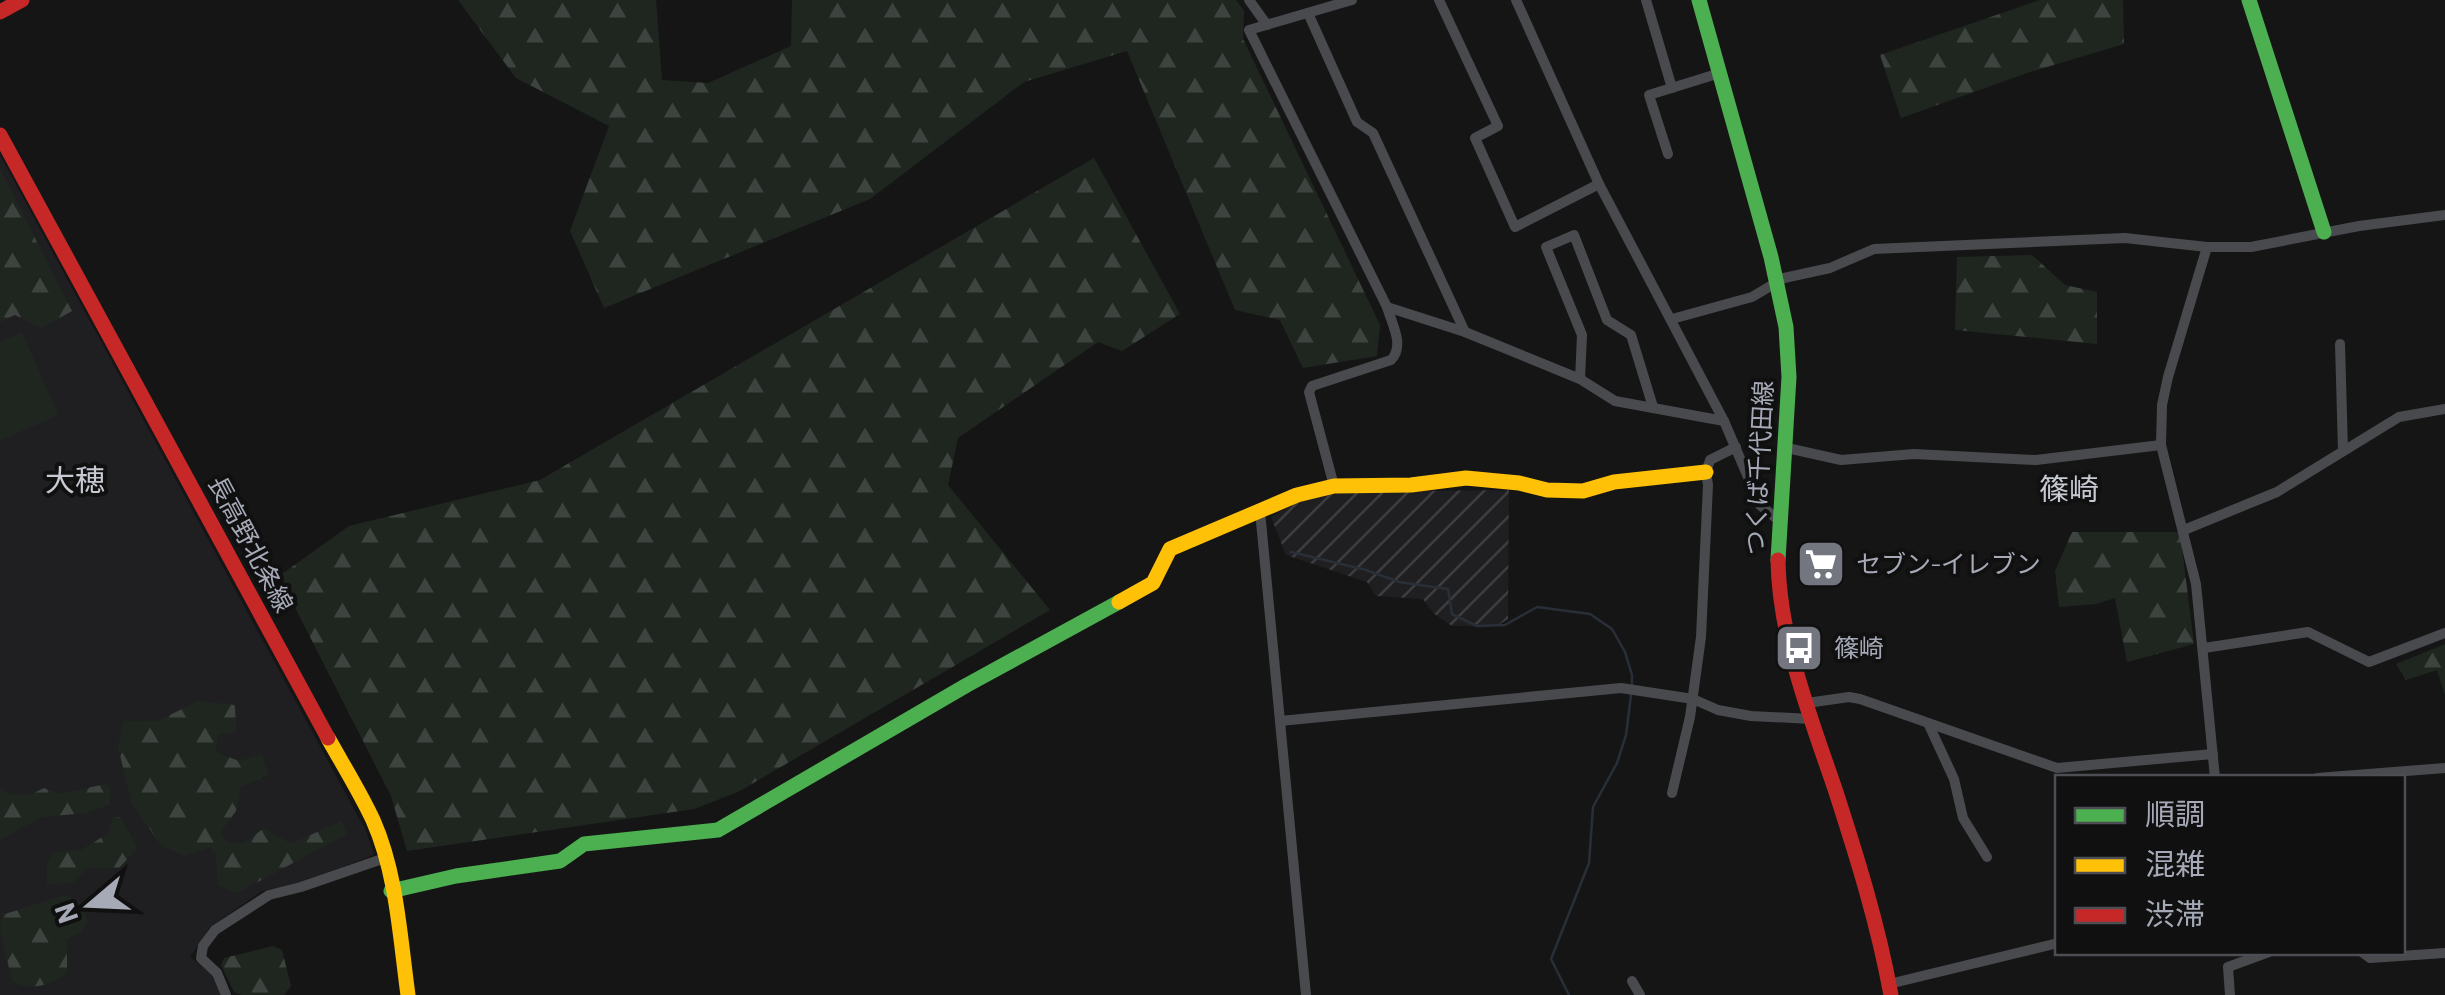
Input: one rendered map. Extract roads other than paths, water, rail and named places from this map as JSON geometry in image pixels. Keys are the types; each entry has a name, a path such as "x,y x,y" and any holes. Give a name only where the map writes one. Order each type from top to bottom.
{"main road":[{"path":"0,12 22,0"},
{"name":"つくば千代田線","path":"1699,0 1778,282 1790,362 1787,448 1776,518 1779,580 1810,711 1872,913 1890,989"},
{"path":"2249,0 2324,232"},
{"name":"長高野北条線","path":"0,135 373,821 391,891 408,995"},
{"path":"391,891 456,876 560,861 584,844 718,830 967,684 1154,583 1170,549 1297,495 1334,486 1411,485 1466,478 1583,491 1614,482 1706,472"}],"street":[{"path":"1249,0 1267,25"},
{"path":"1334,486 1308,392 1312,386 1391,360 1397,354 1398,343 1387,307 1248,30 1308,13 1324,4 1352,0"},
{"path":"1438,0 1498,126 1475,138 1516,227 1599,184"},
{"path":"1516,0 1599,184 1724,421 1760,505 1776,518"},
{"path":"1646,0 1672,88"},
{"path":"1308,13 1358,122 1373,134 1465,332"},
{"path":"1668,154 1649,95 1720,73"},
{"path":"1672,319 1752,296 1778,282 1830,268 1874,249 2112,238 2251,247 2445,215"},
{"path":"1580,379 1582,335 1546,247 1574,235 1606,320 1631,336 1653,407"},
{"path":"2208,247 2168,377 2162,405 2162,445 2184,530 2204,648 2215,775"},
{"path":"1387,307 1465,332 1580,379 1616,401 1724,421"},
{"path":"2340,344 2343,450"},
{"path":"2184,530 2277,492 2399,418 2445,409"},
{"path":"1787,448 1841,460 1914,454 2036,460 2162,445"},
{"path":"1672,793 1693,698 1700,638 1706,472 1710,460 1736,447"},
{"path":"1260,511 1306,995"},
{"path":"2204,648 2308,632 2369,662 2445,633"},
{"path":"1280,721 1621,688 1693,698 1718,710 1751,716 1810,711 1848,697 1860,699 2056,768 2213,754"},
{"path":"1928,723 1954,779 1963,818 1987,857"},
{"path":"2355,775 2445,768"},
{"path":"226,995 218,973 201,958 202,946 214,930 277,892 302,888 384,858"},
{"path":"1890,989 2055,944"},
{"path":"2366,955 2370,958 2445,953"},
{"path":"2230,995 2228,968 2241,956"},
{"path":"1632,980 1640,995"}],"waterway":[{"path":"1291,552 1399,582 1448,589 1452,614 1477,626 1505,625 1537,607 1590,614 1612,629 1625,652 1632,687"},
{"path":"1569,995 1551,959 1589,863 1593,807 1617,763 1626,735 1631,695"}],"place":[{"name":"セブン-イレブン","path":"1821,564"},
{"name":"篠崎","path":"1799,648"}],"district":[{"name":"大穂","path":"75,481"},
{"name":"篠崎","path":"2069,490"}]}
